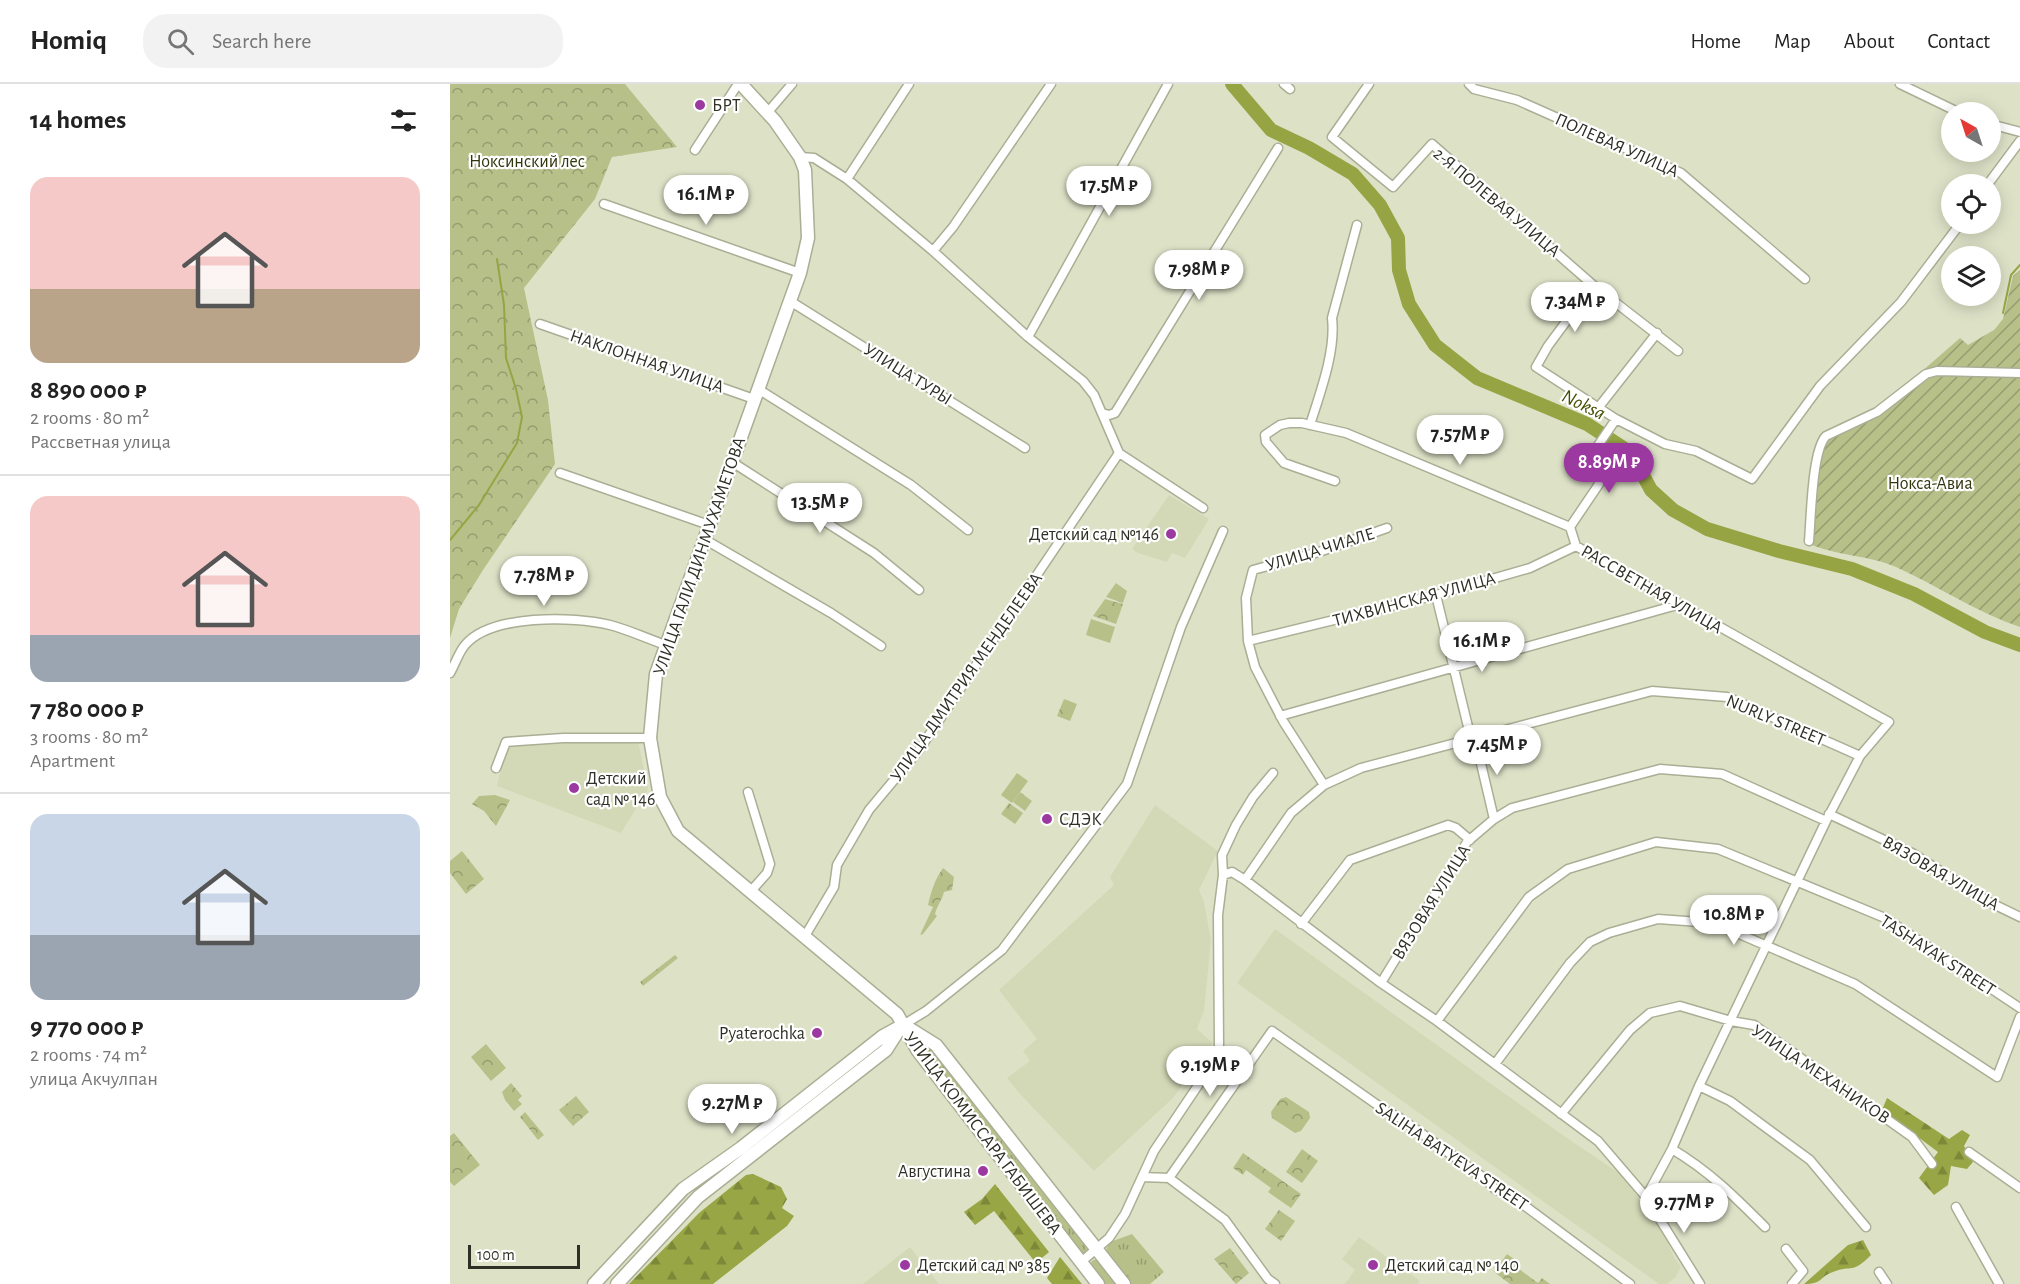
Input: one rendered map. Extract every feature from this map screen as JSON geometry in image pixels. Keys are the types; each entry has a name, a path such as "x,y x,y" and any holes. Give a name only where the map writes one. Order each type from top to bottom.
{"street":[{"name":"УЛИЦА ГАЛИ ДИНМУХАМЕТОВА","path":"739,84 768,112 800,157 805,170 808,238 800,273 656,674 650,738 660,797 678,831 897,1014 903,1025"},
{"path":"695,150 739,84"},
{"path":"768,112 792,84"},
{"path":"847,179 909,84"},
{"path":"933,251 953,227 1051,84"},
{"path":"1028,337 1168,84"},
{"name":"2-Я ПОЛЕВАЯ УЛИЦА","path":"1369,84 1332,137 1393,187 1432,144 1593,285"},
{"name":"ПОЛЕВАЯ УЛИЦА","path":"1469,84 1474,88 1516,100 1682,173 1805,279"},
{"path":"1900,84 1941,104"},
{"path":"2001,127 2020,132"},
{"path":"1995,174 2020,141"},
{"path":"1102,413 1109,415 1115,413 1278,148"},
{"path":"800,157 814,159 847,179 933,251 1028,337 1083,381 1094,395 1119,453 1203,508"},
{"path":"604,204 800,273"},
{"path":"1311,425 1334,331 1332,318 1357,225"},
{"path":"1678,351 1593,285 1548,346 1536,367 1616,419 1665,444 1696,451 1752,479 1820,386 1901,302 1952,234"},
{"name":"УЛИЦА ТУРЫ","path":"790,301 1025,448"},
{"name":"НАКЛОННАЯ УЛИЦА","path":"540,324 756,394 911,485 968,530"},
{"path":"1598,408 1657,333"},
{"path":"1809,541 1816,458 1821,441 1826,436 1877,412 1926,374 1937,371 2020,373"},
{"path":"1570,527 1599,484 1597,447 1616,419"},
{"name":"РАССВЕТНАЯ УЛИЦА","path":"1335,482 1284,463 1266,442 1265,435 1268,431 1289,423 1311,425 1346,433 1570,527 1576,546 1677,605 1889,722 1860,756"},
{"name":"УЛИЦА ДМИТРИЯ МЕНДЕЛЕЕВА","path":"805,936 834,887 837,865 869,810 919,750 1119,453"},
{"path":"732,462 874,554 920,590"},
{"path":"560,473 709,525"},
{"name":"УЛИЦА ЧИАЛЕ","path":"1248,641 1246,598 1253,570 1319,552 1387,528"},
{"path":"617,1284 698,1197 755,1144 883,1036 926,1011 1002,950 1127,784 1181,627 1224,531"},
{"path":"705,538 831,613 881,646"},
{"name":"ТИХВИНСКАЯ УЛИЦА","path":"1248,641 1530,568 1576,546"},
{"path":"1436,594 1453,668 1494,819"},
{"path":"1280,716 1677,605"},
{"path":"450,673 465,645 483,631 520,621 552,620 610,625 666,645"},
{"path":"1248,641 1255,667 1280,716 1324,785"},
{"name":"NURLY STREET","path":"1245,880 1291,813 1324,785 1361,768 1652,692 1727,697 1860,756"},
{"path":"496,768 506,742 563,738 650,738"},
{"path":"1646,1197 1672,1149 1699,1086 1796,882 1860,756"},
{"name":"ВЯЗОВАЯ УЛИЦА","path":"1381,983 1470,840 1494,819 1512,808 1660,769 1722,774 1828,817 1912,853 1987,901 2020,917"},
{"path":"1081,1262 1109,1238 1125,1214 1154,1151 1217,1057 1219,1051 1220,960 1218,915 1223,874 1222,855 1253,797 1274,774"},
{"path":"748,792 770,864 767,873 751,891"},
{"path":"1301,924 1350,860 1448,825 1456,828 1470,840"},
{"name":"TASHAYAK STREET","path":"1437,1021 1529,897 1568,869 1656,842 1718,849 1885,918 2020,1008"},
{"path":"1223,874 1232,872 1245,880 1301,924 1437,1021 1598,1141 1646,1197 1700,1284"},
{"path":"1495,1064 1570,963 1590,942 1609,933 1658,919 1714,923 1855,984 1997,1077 2020,1017"},
{"name":"УЛИЦА МЕХАНИКОВ","path":"1561,1114 1630,1030 1650,1013 1680,1006 1731,1021 1754,1025 1912,1137 1932,1164"},
{"name":"УЛИЦА КОМИССАРА ГАБИШЕВА","path":"903,1025 936,1045 1124,1284"},
{"name":"УЛИЦА КОМИССАРА ГАБИШЕВА","path":"903,1025 918,1052 1098,1284"},
{"path":"1169,1178 1272,1031 1386,1111 1400,1118 1496,1189 1513,1197 1630,1284"},
{"path":"1699,1086 1730,1101 1810,1160 1866,1227"},
{"path":"955,1100 970,1088"},
{"path":"594,1284 683,1190 755,1144"},
{"path":"1672,1149 1695,1162 1715,1178 1765,1227"},
{"path":"1970,1152 2020,1188"},
{"path":"1142,1177 1169,1178 1225,1220 1268,1279 1275,1284"},
{"path":"1956,1207 1999,1284"},
{"path":"1786,1249 1803,1271 1792,1284"},
{"path":"1880,1272 1887,1284"}],"shaded area":[{"name":"Детский сад №146","path":"1169,495 1209,519 1185,558 1172,553 1167,562 1132,549"},
{"name":"Детский сад № 146","path":"638,741 648,789 621,833 497,786 506,747 542,742"},
{"path":"1155,805 1218,851 1199,890 1204,902 1211,940 1204,1011 1197,1029 1213,1043 1173,1098 1094,1171 1007,1078 1030,1061 1023,1051 1037,1039 999,990 1114,885 1110,877"},
{"path":"1275,929 1622,1175 1663,1233 1681,1267 1675,1278 1667,1284 1659,1284 1237,983"},
{"name":"Детский сад № 140","path":"1359,1237 1420,1281 1418,1284 1345,1284 1355,1270 1342,1259"},
{"name":"Детский сад № 385","path":"910,1247 939,1284 863,1284"}],"green space":[{"name":"Ноксинский лес","path":"450,84 625,84 677,147 612,157 595,199 524,288 548,400 555,464 459,609 450,638"},
{"name":"Нокса-Авиа","path":"2020,270 2020,627 1988,614 1886,563 1829,551 1807,543 1820,439 1889,400 1960,338 1968,345 1994,330 2003,319 2013,276"},
{"path":"1116,583 1127,591 1123,603 1106,597"},
{"path":"1105,599 1123,604 1116,624 1093,616"},
{"path":"1091,619 1115,627 1110,643 1086,635"},
{"path":"1064,699 1077,704 1070,721 1057,716"},
{"path":"1017,773 1028,781 1012,803 1001,795"},
{"path":"1020,792 1032,801 1025,811 1013,802"},
{"path":"495,795 510,800 496,826 484,811 472,804 479,796"},
{"path":"1009,803 1023,813 1015,824 1001,814"},
{"path":"462,851 484,879 466,894 450,873 450,861"},
{"path":"943,868 954,877 952,890 944,892 935,914 937,916 920,935 933,907 928,905 929,900"},
{"path":"675,955 678,958 643,986 640,982"},
{"path":"930,1043 964,1088 961,1094 921,1050"},
{"path":"486,1044 506,1068 491,1081 471,1057"},
{"path":"511,1083 522,1096 518,1100 522,1104 514,1111 502,1092"},
{"path":"576,1096 589,1112 573,1126 559,1110"},
{"path":"1286,1097 1309,1112 1310,1118 1301,1131 1295,1133 1272,1118 1271,1112 1280,1099"},
{"path":"969,1098 973,1100 1086,1246 1085,1253 1081,1254 963,1103"},
{"path":"1887,1098 1949,1139 1962,1130 1970,1135 1964,1146 1973,1162 1967,1169 1951,1166 1948,1185 1934,1195 1919,1178 1938,1152 1882,1110"},
{"path":"525,1112 544,1135 538,1140 520,1117"},
{"path":"454,1133 480,1165 454,1186 450,1182 450,1136"},
{"path":"1302,1149 1318,1161 1302,1183 1286,1172"},
{"path":"1243,1153 1301,1194 1291,1208 1268,1192 1271,1188 1246,1170 1243,1175 1233,1168"},
{"path":"753,1174 781,1187 787,1199 782,1208 794,1216 787,1226 713,1284 629,1284 699,1213 746,1175"},
{"path":"995,1184 1049,1252 1036,1263 994,1211 975,1225 964,1212 982,1199"},
{"path":"1279,1210 1295,1221 1281,1241 1265,1229"},
{"path":"1132,1234 1164,1272 1150,1284 1128,1284 1104,1254 1110,1242"},
{"path":"1863,1240 1871,1255 1859,1265 1828,1274 1818,1282 1804,1284 1848,1245"},
{"path":"1230,1248 1249,1273 1236,1284 1214,1259"},
{"path":"1507,1254 1518,1262 1515,1266 1538,1283 1542,1278 1550,1284 1510,1284 1494,1272"},
{"path":"1060,1257 1082,1284 1052,1284 1047,1278"},
{"path":"1093,1260 1097,1260 1118,1284 1103,1284 1090,1264"}],"waterway":[{"name":"Noksa","path":"1232,84 1271,130 1309,148 1353,174 1380,205 1398,238 1399,270 1409,304 1435,345 1477,378 1587,424 1631,453 1651,490 1673,510 1707,529 1779,551 1852,569 1914,594 1985,632 2020,645"},
{"path":"450,540 479,505 517,443 522,417 506,358 504,305 497,259"},
{"path":"2003,313 2011,275 2020,265"}],"place":[{"name":"БРТ","path":"700,105"},
{"name":"Детский сад №146","path":"1171,534"},
{"name":"Детский сад № 146","path":"574,788"},
{"name":"СДЭК","path":"1047,819"},
{"name":"Pyaterochka","path":"817,1033"},
{"name":"Августина","path":"983,1171"},
{"name":"Детский сад № 385","path":"905,1265"},
{"name":"Детский сад № 140","path":"1373,1265"}]}
